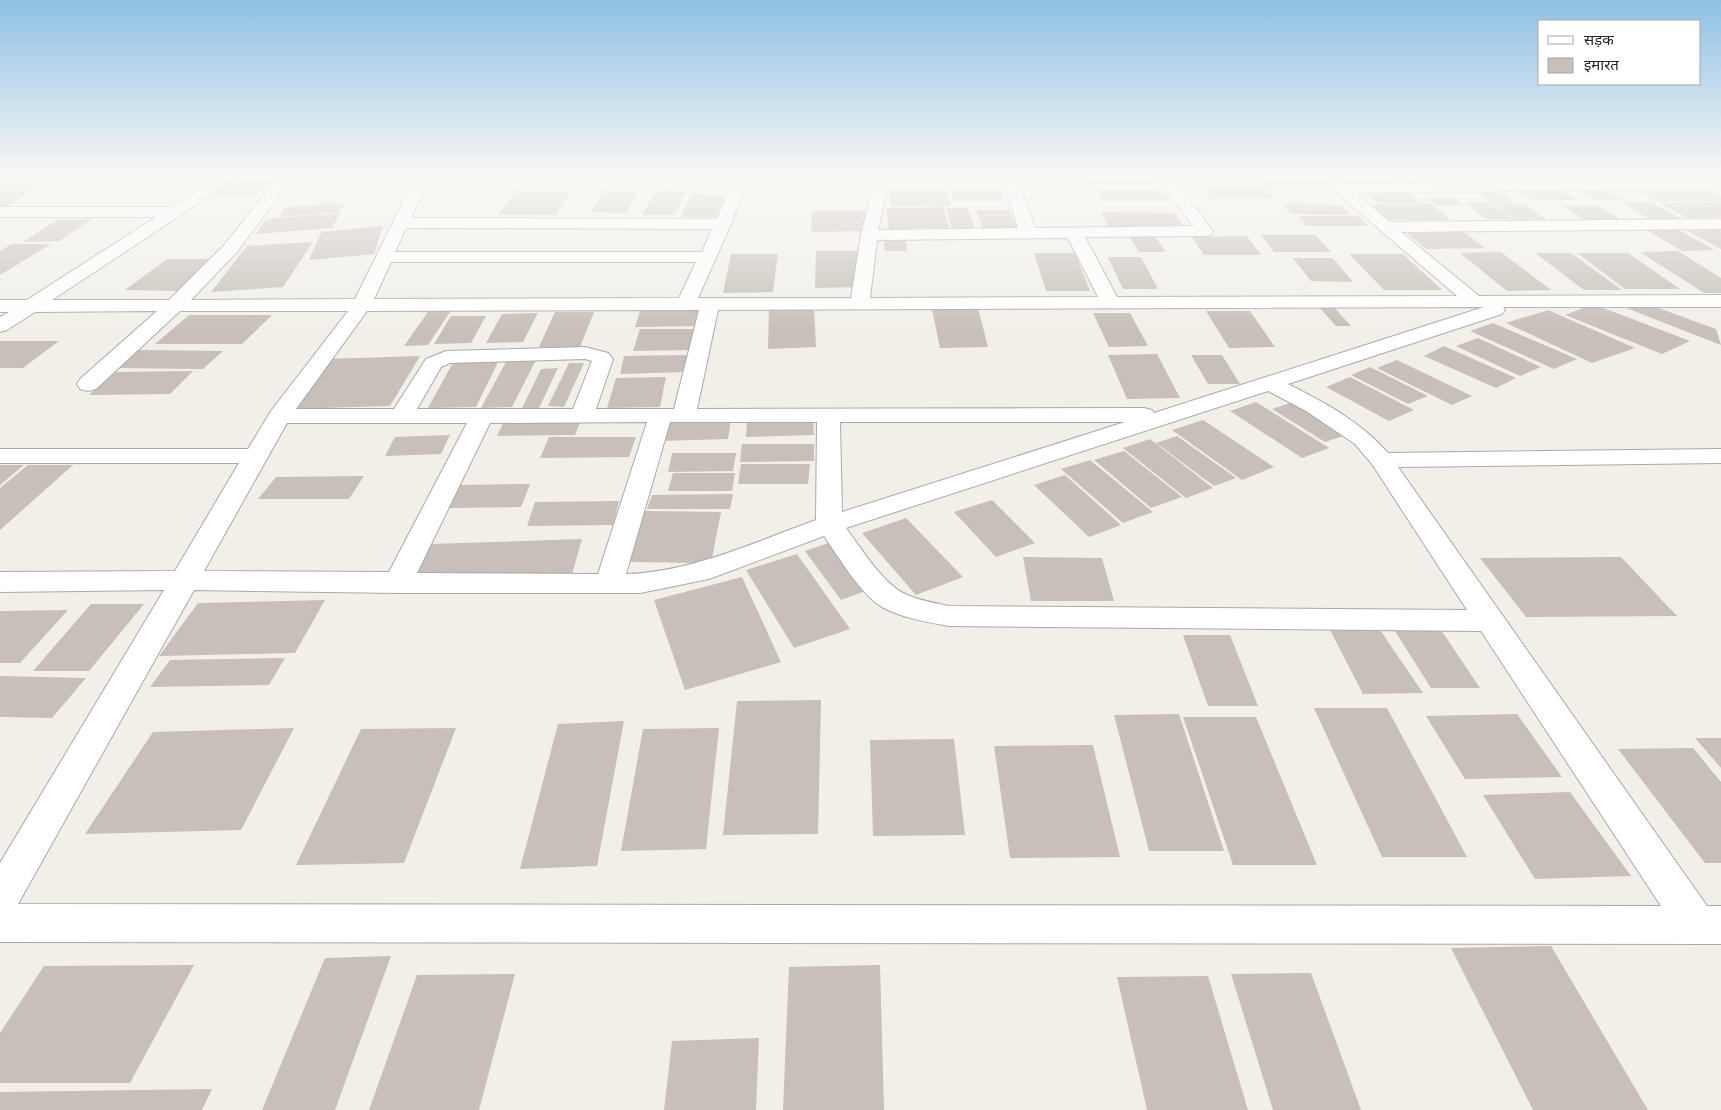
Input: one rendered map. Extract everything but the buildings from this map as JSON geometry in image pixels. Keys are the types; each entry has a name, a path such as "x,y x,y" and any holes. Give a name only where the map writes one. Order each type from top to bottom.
{"street":[{"path":"0,326 148,230"},
{"path":"88,384 174,306 231,248 245,230"},
{"path":"0,899 279,416 361,306 397,230"},
{"path":"686,304 720,230"},
{"path":"860,304 870,230"},
{"path":"869,235 1204,232 1202,230"},
{"path":"1387,230 1475,302"},
{"path":"1074,233 1111,303"},
{"path":"384,258 707,257"},
{"path":"0,582 184,580 398,583 640,583 699,572 829,524 1521,301"},
{"path":"0,306 1721,301"},
{"path":"609,584 672,416 710,304"},
{"path":"401,416 433,363 446,357 585,354 601,357 603,364 582,416"},
{"path":"1270,383 1314,406 1363,439 1381,460 1490,621 1709,925"},
{"path":"279,416 1170,415"},
{"path":"398,583 482,416"},
{"path":"828,416 829,524 875,585 892,600 922,611 948,616 1490,621"},
{"path":"0,456 257,456"},
{"path":"1381,460 1721,456"},
{"path":"0,923 1709,925"}]}
